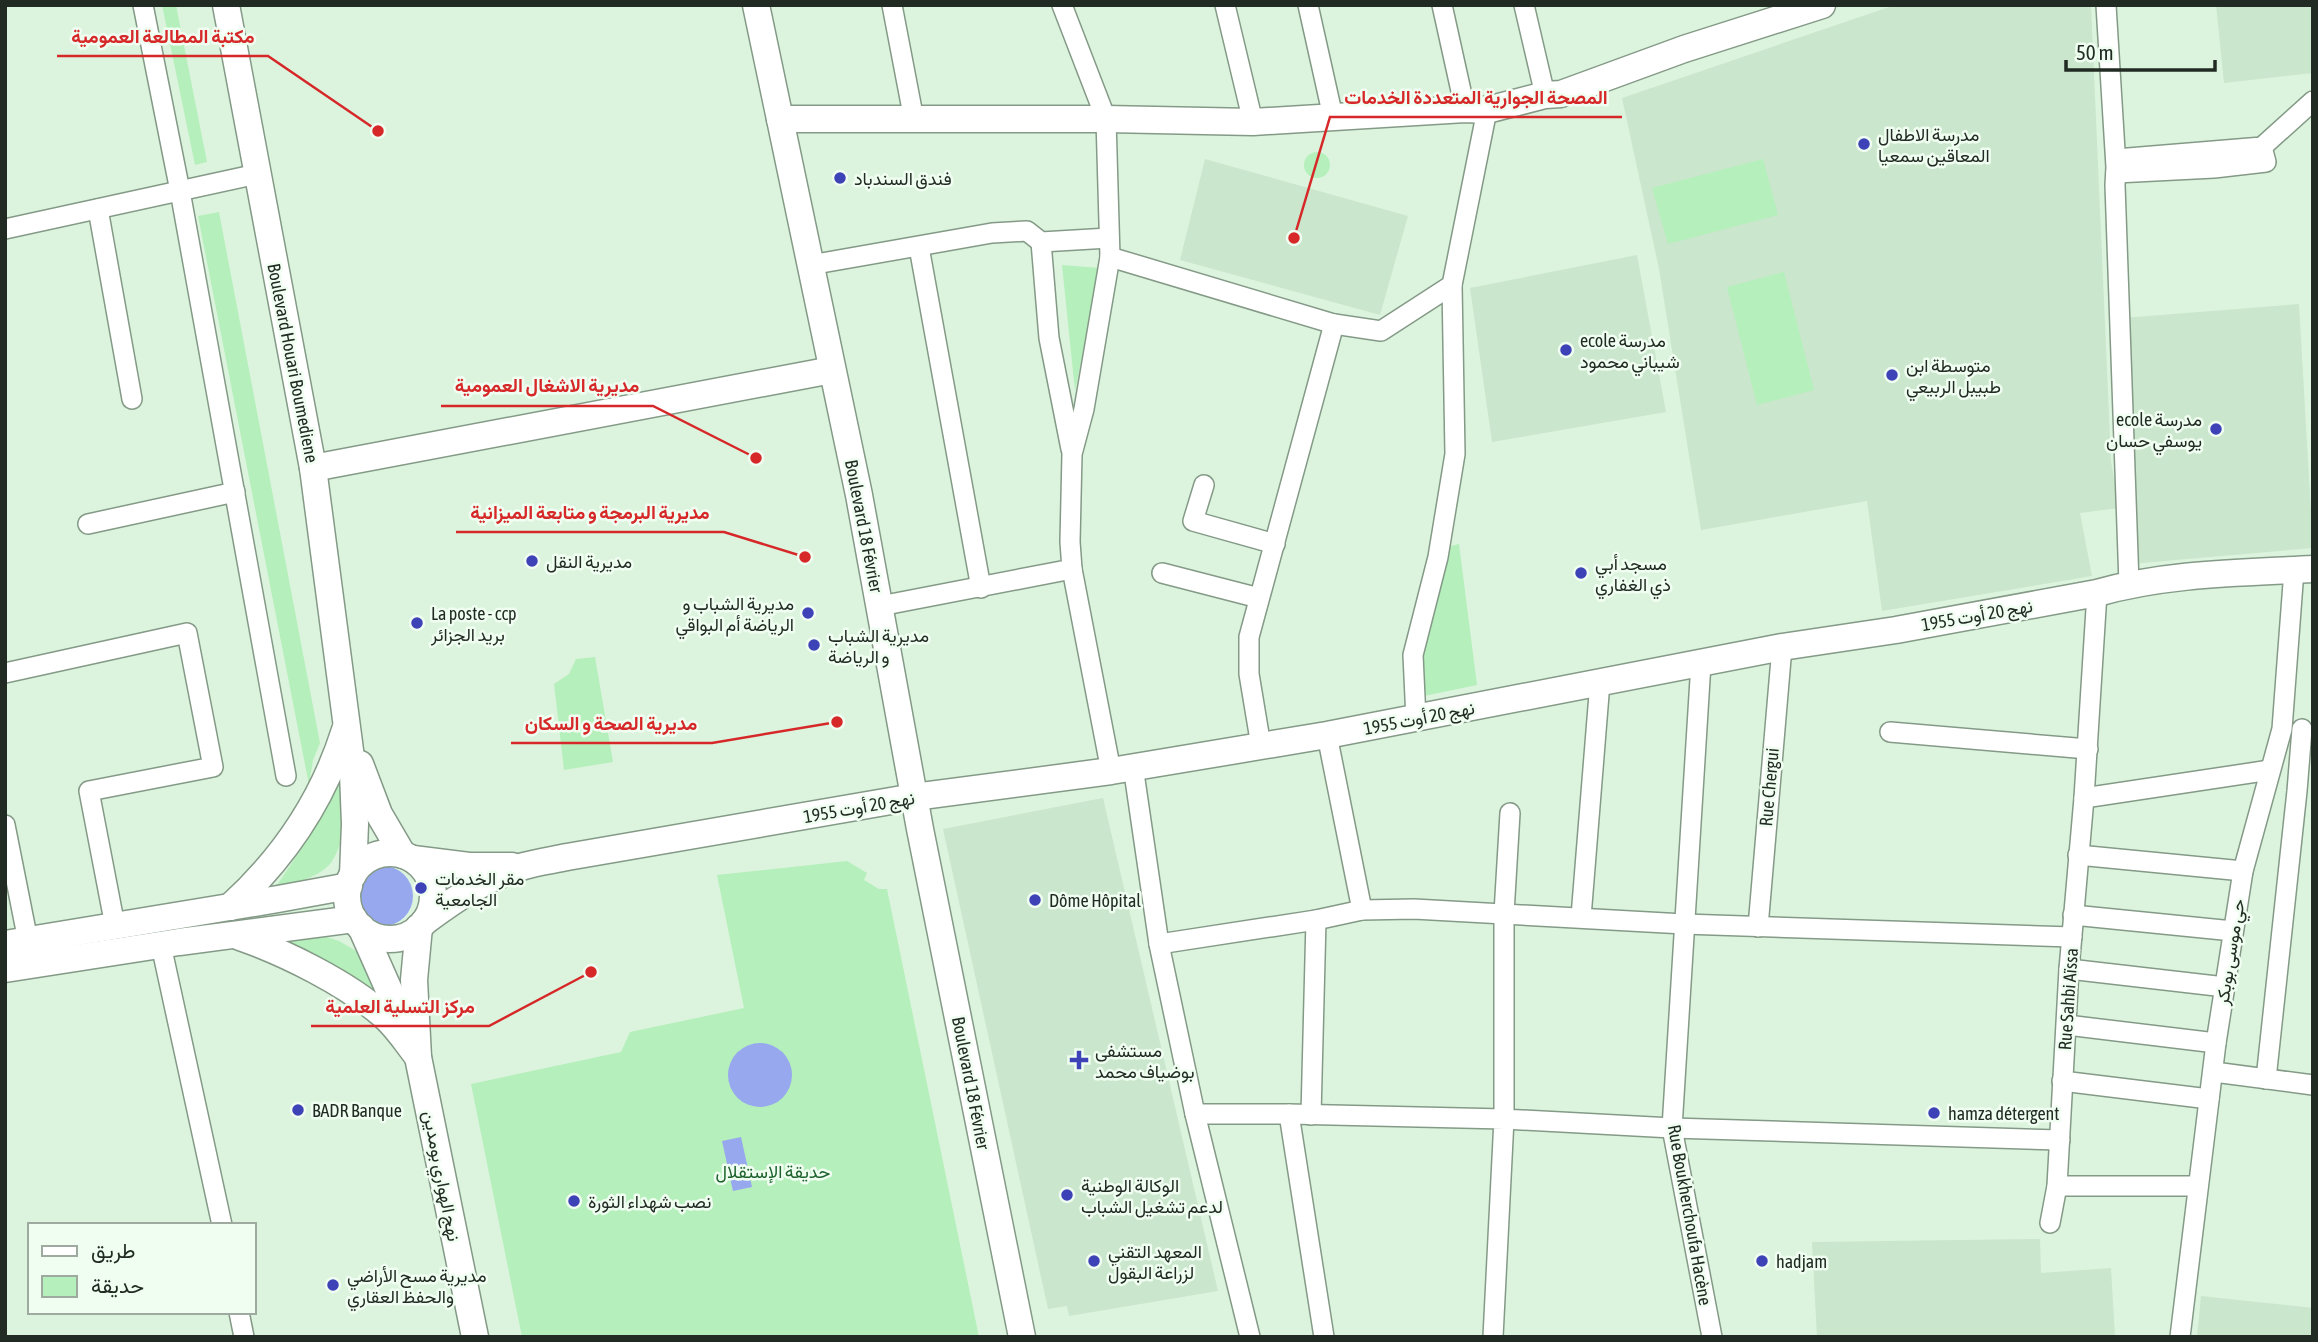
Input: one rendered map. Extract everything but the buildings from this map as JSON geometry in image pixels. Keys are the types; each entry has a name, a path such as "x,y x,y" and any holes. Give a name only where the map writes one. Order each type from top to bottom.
{"main road":[{"name":"Boulevard Houari Boumediene","path":"226,5 313,468 348,722 354,786 351,880"},
{"name":"Boulevard 18 Février","path":"756,5 859,495 914,797 1022,1337"},
{"path":"780,119 1252,122 1476,109 1561,94 1684,49 1822,5"},
{"path":"313,468 832,370"},
{"name":"نهج 20 أوت 1955","path":"408,857 469,866 525,866 914,797 1122,769 1327,735 1782,647 2097,593 2129,584 2216,574 2303,569"},
{"name":"Boulevard Houari Boumediene","path":"348,722 379,814 408,857"},
{"path":"230,907 270,868 303,823 329,775 348,722"},
{"path":"389,853 408,857 422,867 432,888 430,911 422,924 409,935 384,938 372,934 358,923 349,908 351,880 362,863 374,856 389,853"},
{"name":"نهج 20 أوت 1955","path":"422,924 482,884 525,866"},
{"path":"5,969 22,949 115,926 230,907 351,880"},
{"path":"22,949 161,945 358,923"},
{"name":"نهج الهواري بومدين","path":"358,923 418,1057"},
{"name":"نهج الهواري بومدين","path":"422,924 414,980 418,1057 475,1337"},
{"path":"234,935 289,956 340,986 383,1015 418,1057"}],"street":[{"path":"143,5 180,191 286,776"},
{"path":"892,5 914,120"},
{"path":"1062,5 1106,119 1110,247 1084,410 1072,454"},
{"path":"1225,5 1252,122"},
{"path":"1308,5 1333,117"},
{"path":"1416,719 1413,655 1438,557 1455,454 1452,285 1476,109 1442,5"},
{"path":"1524,5 1545,95"},
{"path":"2106,5 2116,166 2129,584"},
{"path":"2116,166 2262,147 2313,101"},
{"path":"5,229 257,174"},
{"path":"98,209 132,399"},
{"path":"810,265 992,233 1027,231 1041,242 1110,247 1334,324 1381,331 1452,285"},
{"path":"1041,242 1049,338 1072,454 1072,569 1122,769 1195,1114 1250,1337"},
{"path":"919,247 981,588"},
{"path":"1261,746 1249,674 1249,637 1334,324"},
{"path":"1204,485 1193,521 1275,544"},
{"path":"88,524 235,492"},
{"path":"880,606 1072,569"},
{"name":"حي موسى بوبكر","path":"2180,1337 2216,1043 2233,930 2243,870 2282,729 2303,569"},
{"path":"1162,573 1259,597"},
{"name":"Rue Sahbi Aïssa","path":"2050,1223 2057,1186 2069,969 2088,749 2097,593"},
{"path":"5,673 187,633 213,767 89,790 115,926"},
{"name":"Rue Chergui","path":"1758,927 1782,647"},
{"name":"Rue Boukherchoufa Hacène","path":"1701,663 1672,1128 1712,1337"},
{"path":"1581,917 1600,682"},
{"path":"2266,1079 2297,791 2307,730 2282,729"},
{"path":"1890,732 2088,749"},
{"path":"1327,735 1362,910"},
{"path":"2084,798 2270,770"},
{"path":"1493,1337 1504,1119 1504,913 1510,813"},
{"path":"5,825 22,949"},
{"path":"2078,855 2243,870"},
{"path":"1159,944 1316,920 1362,910 1414,909 1684,924 2072,937"},
{"path":"2073,915 2233,930"},
{"path":"1311,1115 1316,920"},
{"path":"161,945 222,1223"},
{"path":"2069,969 2225,987"},
{"path":"2067,1025 2216,1043"},
{"path":"2214,1072 2313,1085"},
{"path":"2062,1081 2209,1098"},
{"path":"1195,1114 1504,1119 1672,1128 2060,1140"},
{"path":"1289,1114 1324,1337"},
{"path":"2057,1186 2198,1186"},
{"path":"239,1314 244,1337"}],"shaded area":[{"name":"متوسطة ابن طبيبل الربيعي","path":"1895,5 2091,5 2111,461 2119,508 2080,513 2092,576 1882,611 1867,501 1701,530 1659,269 1622,98"},
{"path":"2216,5 2313,5 2313,73 2224,83"},
{"path":"1205,159 1408,216 1380,315 1180,260"},
{"name":"ecole مدرسة شيباني محمود","path":"1637,255 1666,412 1492,442 1470,288"},
{"name":"ecole مدرسة يوسفي حسان","path":"2299,304 2313,548 2130,564 2123,318"},
{"name":"مستشفى بوضياف محمد","path":"1103,798 1218,1291 1069,1316 1067,1306 1048,1309 943,829"},
{"path":"2040,1239 2041,1273 2111,1268 2115,1337 1817,1337 1812,1242"},
{"path":"2201,1296 2313,1308 2313,1337 2197,1337"}],"green space":[{"path":"162,5 176,5 207,162 195,165"},
{"path":"1317,152 1326,156 1330,165 1326,174 1317,178 1308,174 1304,165 1308,156"},
{"path":"1763,159 1778,215 1668,244 1652,188"},
{"path":"219,212 320,743 313,760 309,785 198,216"},
{"path":"1062,265 1100,268 1075,391"},
{"path":"1784,272 1814,390 1757,405 1727,287"},
{"path":"1459,544 1477,685 1424,696 1420,655 1446,547"},
{"path":"595,657 613,762 564,770 554,684 569,674 576,659"},
{"path":"339,777 346,792 346,809 344,830 334,858 324,870 311,877 275,888 306,842"},
{"name":"حديقة الإستقلال","path":"847,861 867,873 864,880 879,889 887,889 979,1337 522,1337 471,1084 621,1052 630,1032 744,1008 717,875"},
{"path":"321,935 358,952 387,1003 279,939"}],"water":[{"path":"383,866 404,875 413,896 404,917 383,926 362,917 353,896 362,875"},
{"path":"760,1043 783,1052 792,1075 783,1098 760,1107 737,1098 728,1075 737,1052"},
{"path":"741,1137 752,1187 733,1191 722,1141"}],"place":[{"name":"مكتبة المطالعة العمومية","path":"378,131"},
{"name":"مدرسة الاطفال المعاقين سمعيا","path":"1864,144"},
{"name":"فندق السندباد","path":"840,178"},
{"name":"المصحة الجوارية المتعددة الخدمات","path":"1294,238"},
{"name":"ecole مدرسة شيباني محمود","path":"1566,350"},
{"name":"متوسطة ابن طبيبل الربيعي","path":"1892,375"},
{"name":"ecole مدرسة يوسفي حسان","path":"2216,429"},
{"name":"مديرية الاشغال العمومية","path":"756,458"},
{"name":"مديرية البرمجة و متابعة الميزانية","path":"805,557"},
{"name":"مديرية النقل","path":"532,561"},
{"name":"مسجد أبي ذي الغفاري","path":"1581,573"},
{"name":"مديرية الشباب و الرياضة أم البواقي","path":"808,613"},
{"name":"La poste - ccp بريد الجزائر","path":"417,623"},
{"name":"مديرية الشباب و الرياضة","path":"814,645"},
{"name":"مديرية الصحة و السكان","path":"837,722"},
{"name":"مقر الخدمات الجامعية","path":"421,888"},
{"name":"Dôme Hôpital","path":"1035,900"},
{"name":"مركز التسلية العلمية","path":"591,972"},
{"name":"مستشفى بوضياف محمد","path":"1079,1060"},
{"name":"BADR Banque","path":"298,1110"},
{"name":"hamza détergent","path":"1934,1113"},
{"name":"الوكالة الوطنية لدعم تشغيل الشباب","path":"1067,1195"},
{"name":"نصب شهداء الثورة","path":"574,1201"},
{"name":"المعهد التقني لزراعة البقول","path":"1094,1261"},
{"name":"hadjam","path":"1762,1261"},
{"name":"مديرية مسح الأراضي والحفظ العقاري","path":"333,1285"}]}
